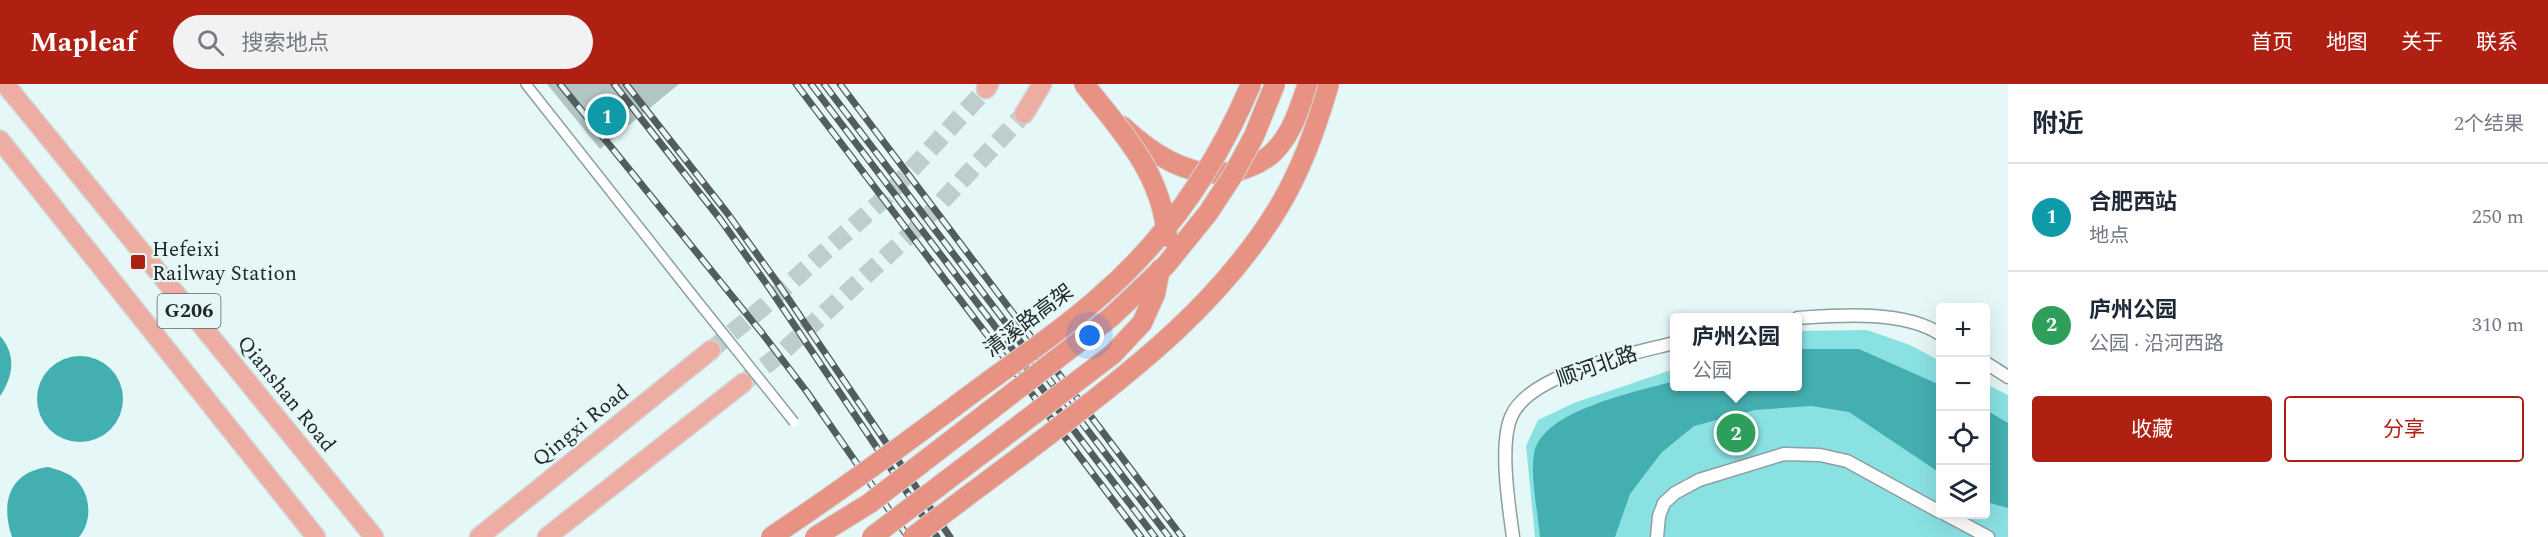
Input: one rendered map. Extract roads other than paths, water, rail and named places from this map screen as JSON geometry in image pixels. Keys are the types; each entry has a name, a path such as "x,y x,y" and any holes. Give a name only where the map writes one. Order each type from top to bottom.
{"highway":[{"path":"872,537 885,531 1113,354 1142,323 1151,304 1167,236 1160,197 1148,169 1084,84 1100,104 1138,140 1174,164 1194,172 1216,174 1236,172 1258,163 1278,148 1292,126 1308,84"},
{"name":"清溪路高架","path":"771,537 854,482 1097,300 1146,253 1188,201 1234,125 1251,84"},
{"path":"815,537 870,503 1111,317 1166,265 1208,213 1233,175 1254,136 1275,84"},
{"path":"913,537 1127,376 1189,320 1221,286 1277,209 1316,129 1329,84"}],"main road":[{"name":"Qianshan Road","path":"5,84 374,537"},
{"path":"1024,114 1042,84"},
{"name":"G206","path":"0,140 316,537"},
{"name":"Qingxi Road","path":"479,537 711,350"},
{"path":"547,537 743,384"}],"street":[{"path":"526,84 794,422"},
{"path":"1802,318 1835,316 1896,319 1916,323 1936,332"},
{"name":"顺河北路","path":"1513,537 1507,485 1507,437 1510,419 1520,400 1561,376 1600,362 1670,344"},
{"path":"1990,366 2008,377"},
{"path":"1657,537 1659,516 1664,502 1675,493 1699,480 1784,454 1820,455 1848,461 1936,509"},
{"path":"1954,519 1988,537"}],"tunnel":[{"path":"711,350 761,309 886,197 986,89"},
{"path":"743,383 779,355 914,231 1024,114"}],"railway":[{"path":"560,84 762,333 807,392 908,537"},
{"path":"614,84 720,219 770,289 937,537"},
{"path":"626,84 728,214 777,282 950,537"},
{"path":"796,84 1141,537"},
{"path":"811,84 1155,537"},
{"path":"824,84 1169,537"},
{"path":"840,84 1182,537"}],"place":[{"name":"合肥西站","path":"607,116"},
{"name":"Hefeixi Railway Station","path":"138,262"},
{"name":"庐州公园","path":"1736,433"}]}
